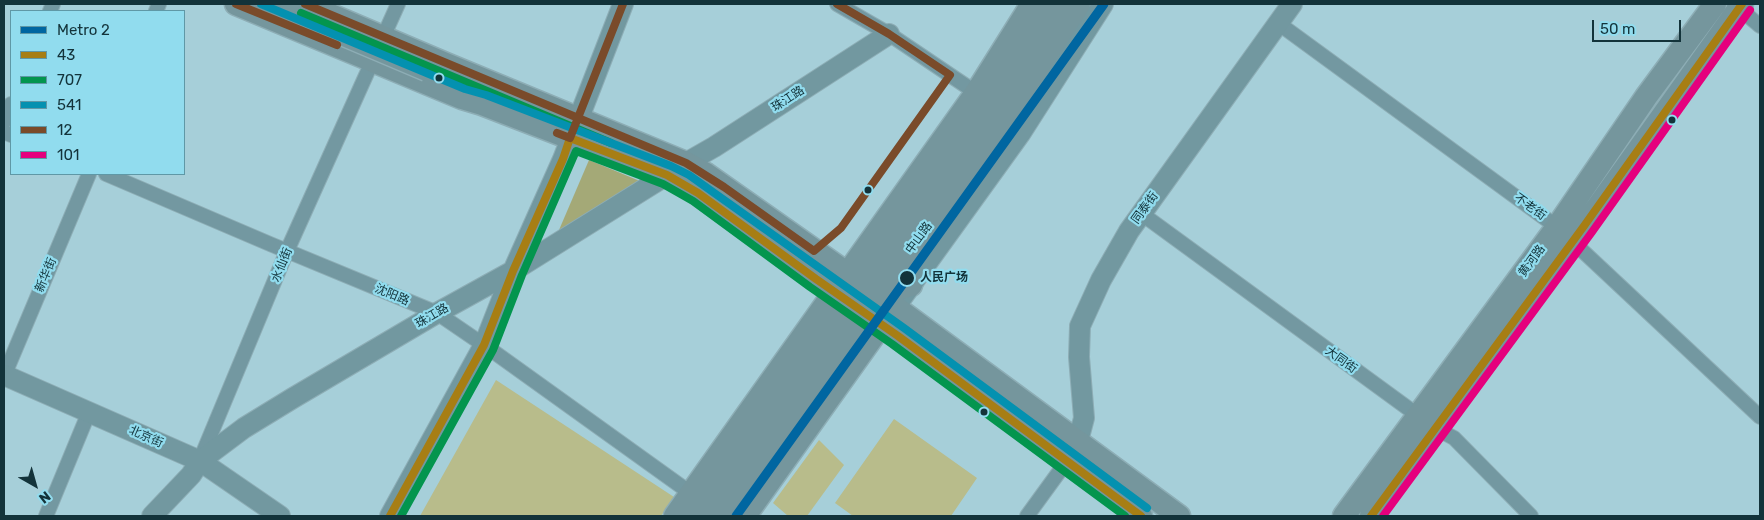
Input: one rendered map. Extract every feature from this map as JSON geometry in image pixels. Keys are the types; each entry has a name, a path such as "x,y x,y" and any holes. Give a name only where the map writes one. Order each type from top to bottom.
{"main road":[{"path":"236,4 462,98 574,128 686,163 724,187 1067,461 1141,516"},
{"path":"271,4 427,70 482,104"},
{"path":"305,4 491,83 698,193 864,299 1078,441 1179,516"},
{"path":"746,516 864,299 862,253 992,103 1032,4"},
{"name":"中山路","path":"709,510 864,299 1056,4"},
{"name":"中山路","path":"992,103 1079,4"},
{"name":"黄河路","path":"1565,234 1646,97 1715,4"},
{"name":"黄河路","path":"1344,516 1426,422 1738,5"},
{"path":"427,70 491,83"},
{"path":"675,516 709,510 864,299 910,285"},
{"name":"黄河路","path":"1371,516 1426,422"}],"street":[{"name":"水仙街","path":"152,516 191,475 200,461 287,251 398,4"},
{"path":"390,516 484,345 513,271 563,159 623,4"},
{"path":"837,4 889,34 992,103"},
{"path":"910,285 1020,134 1103,4"},
{"name":"同泰街","path":"1067,461 1078,441 1084,418 1079,357 1080,326 1101,280 1129,231 1292,4"},
{"path":"1738,5 1760,26"},
{"name":"不老街","path":"1278,23 1565,234 1760,418"},
{"name":"珠江路","path":"686,163 714,147 889,34"},
{"path":"4,122 10,107"},
{"name":"新华街","path":"4,375 89,175"},
{"name":"沈阳路","path":"108,175 437,313 484,345 709,510"},
{"name":"珠江路","path":"200,461 244,428 284,403 437,313 513,271 667,175"},
{"name":"大同街","path":"1142,214 1426,422 1454,438 1531,516"},
{"name":"北京街","path":"4,375 200,461 280,516"},
{"path":"46,516 90,412"},
{"path":"1027,516 1067,461"}],"green space":[{"path":"589,160 647,184 556,237"},
{"path":"496,380 674,497 661,516 420,516"},
{"path":"894,419 977,478 951,516 853,516 835,503"},
{"path":"819,440 844,465 807,516 788,516 773,503"}],"metro line":[{"name":"2","path":"736,516 1104,4"}],"transit line":[{"name":"12","path":"236,4 337,45"},
{"name":"541","path":"261,4 465,89 486,95 671,166 689,175 904,328 1147,508"},
{"name":"12","path":"305,4 686,163 724,187 814,251 841,228 950,75 889,34 837,4"},
{"name":"12","path":"557,133 570,138 623,4"},
{"name":"43","path":"1371,516 1584,226 1742,4"},
{"name":"101","path":"1383,516 1592,232 1750,10"},
{"name":"707","path":"301,13 611,143"},
{"name":"43","path":"390,516 484,345 513,271 563,159 570,138 667,175 698,193 898,336 1141,516"},
{"name":"707","path":"401,516 493,350 522,275 576,151 663,184 693,201 810,287 892,344 1125,516"}],"place":[{"name":"人民广场","path":"907,278"}]}
